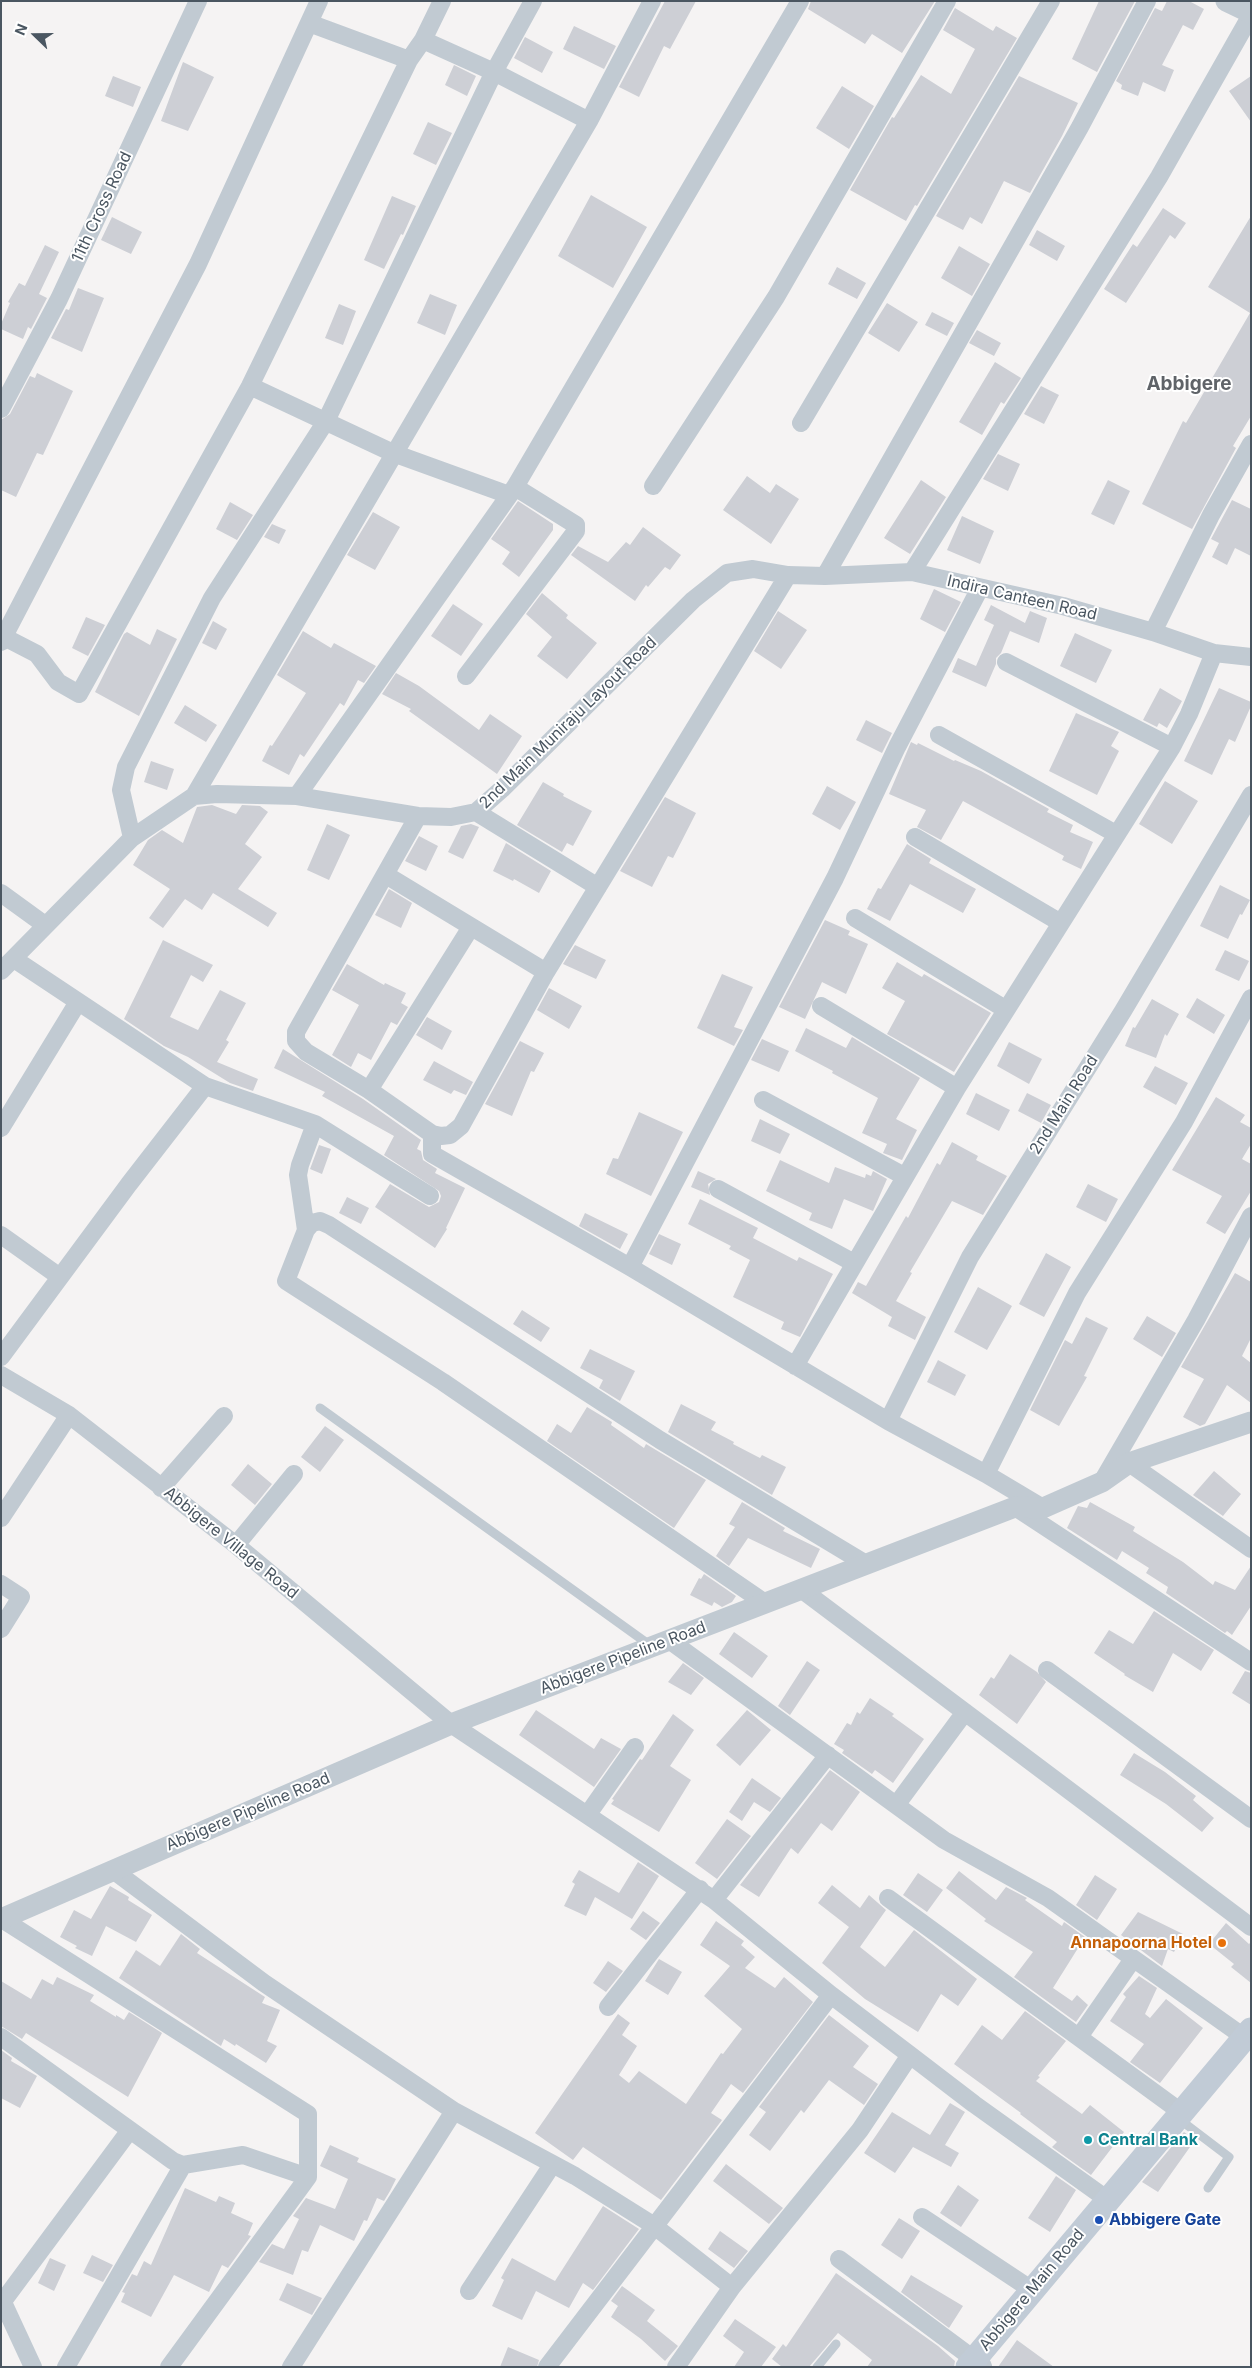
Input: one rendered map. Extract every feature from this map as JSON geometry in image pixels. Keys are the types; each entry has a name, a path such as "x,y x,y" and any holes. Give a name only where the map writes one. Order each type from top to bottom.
{"main road":[{"name":"Abbigere Main Road","path":"976,2364 1032,2290 1248,2033"}],"street":[{"name":"11th Cross Road","path":"1,409 59,299 198,1"},
{"path":"319,1 198,264 2,639 37,654 58,682 79,694 250,386 409,60 423,40 442,1"},
{"path":"132,838 121,790 126,767 212,598 326,421 494,72 534,1"},
{"path":"194,796 589,121 652,1"},
{"path":"297,796 512,491 800,1"},
{"path":"653,486 776,297 947,1"},
{"path":"801,423 1051,1"},
{"path":"826,576 1075,136 1147,1"},
{"path":"912,572 1159,177 1251,14 1226,1"},
{"path":"309,23 409,60"},
{"path":"423,40 494,72 589,121"},
{"path":"250,386 394,453 512,491 576,525 576,530 466,676"},
{"path":"1153,632 1212,515 1251,444"},
{"name":"2nd Main Muniraju Layout Road","path":"45,925 132,838 194,796 217,794 297,796 418,816 451,817 476,812 502,789 693,600 727,573 753,569 788,575"},
{"name":"Indira Canteen Road","path":"788,575 826,576 912,572 1063,606 1153,632 1214,653 1251,657"},
{"path":"418,816 386,876 296,1032 296,1042 306,1052 369,1090 432,1134 450,1135 461,1126 546,972 788,575"},
{"path":"630,1267 784,971 835,878 897,747 980,588"},
{"path":"795,1366 956,1088 1172,747 1189,714 1214,653"},
{"path":"1006,662 1172,747"},
{"path":"939,735 1116,834"},
{"name":"2nd Main Road","path":"888,1421 970,1258 1132,996 1251,795"},
{"path":"476,812 598,888"},
{"path":"916,837 1061,923"},
{"path":"386,876 546,972"},
{"path":"1,893 45,925 7,965 78,1002 205,1086 315,1124 430,1196"},
{"path":"855,918 1005,1009"},
{"path":"369,1090 471,927"},
{"path":"986,1474 1077,1293 1184,1122 1251,998"},
{"path":"1,1128 78,1002"},
{"path":"821,1006 956,1088"},
{"path":"1,1358 205,1086"},
{"path":"763,1100 904,1176"},
{"path":"306,1230 298,1175 315,1124"},
{"path":"432,1134 432,1154 630,1267 888,1421 986,1474 1043,1508"},
{"path":"718,1189 854,1264"},
{"path":"1102,1482 1196,1320 1251,1216"},
{"path":"765,1603 443,1382 286,1282 306,1230 312,1223 320,1221 330,1225 660,1440 866,1564"},
{"path":"1,1235 60,1277"},
{"name":"Abbigere Village Road","path":"1,1374 69,1414 236,1545 451,1724 707,1894 831,1995 974,2104 1108,2200"},
{"path":"1,1518 69,1414"},
{"path":"161,1488 224,1416"},
{"name":"Abbigere Pipeline Road","path":"2,1919 451,1724 1015,1507 1043,1508 1102,1482 1129,1463 1251,1422"},
{"path":"1129,1463 1251,1549"},
{"path":"236,1545 294,1474"},
{"path":"1015,1507 1251,1662"},
{"path":"1,1584 21,1597 1,1630"},
{"path":"802,1589 1251,1926"},
{"path":"660,1643 828,1755 944,1840 1048,1898 1134,1958 1248,2033"},
{"path":"1047,1670 1251,1820"},
{"path":"897,1804 965,1712"},
{"path":"588,1814 635,1748"},
{"path":"608,2007 828,1755"},
{"path":"113,1870 264,1983 454,2111 575,2176 653,2225 732,2287"},
{"path":"888,1898 1079,2038 1179,2115"},
{"path":"2,1919 308,2114 308,2177 170,2367"},
{"path":"1079,2038 1134,1958"},
{"path":"547,2367 653,2225 831,1995"},
{"path":"1,2037 183,2166 243,2155 308,2177"},
{"path":"676,2367 732,2287 860,2130 910,2055"},
{"path":"291,2367 454,2111"},
{"path":"33,2367 2,2301 130,2130"},
{"path":"469,2291 552,2165"},
{"path":"66,2367 183,2166"},
{"path":"922,2216 1032,2290"},
{"path":"839,2259 976,2364"}],"lane":[{"path":"320,1408 660,1643"},
{"path":"1179,2115 1229,2157 1208,2188"},
{"path":"817,2367 836,2344"}],"building":[{"path":"665,1 696,1 670,49 664,46 639,97 619,87"},
{"path":"811,1 935,1 902,53 872,34 865,44 808,9"},
{"path":"1099,1 1135,1 1097,72 1072,59"},
{"path":"1167,1 1189,1 1204,9 1193,30 1183,25 1162,65 1174,70 1165,92 1143,82 1138,96 1121,89 1122,85 1116,81 1155,8 1162,11"},
{"path":"955,8 993,31 996,26 1017,38 917,206 915,205 906,221 850,190 892,117 894,118 921,75 951,94 975,49 943,30"},
{"path":"574,26 616,46 604,69 563,49"},
{"path":"525,37 553,52 542,73 514,58"},
{"path":"183,62 214,77 188,131 161,121"},
{"path":"454,65 476,76 467,96 445,85"},
{"path":"113,76 141,87 133,107 105,96"},
{"path":"1019,76 1078,103 1030,193 1004,181 982,224 970,217 963,230 936,216"},
{"path":"1251,76 1251,122 1229,91"},
{"path":"842,86 874,106 849,149 816,128"},
{"path":"428,122 452,133 436,165 413,154"},
{"path":"591,195 647,227 613,288 558,256"},
{"path":"392,196 416,206 403,235 401,234 384,269 364,260"},
{"path":"1163,208 1186,223 1175,239 1170,235 1126,303 1104,289 1133,244 1137,247"},
{"path":"1251,216 1251,416 1233,446 1236,448 1192,529 1142,504 1183,421 1186,423 1250,313 1208,287"},
{"path":"112,217 142,232 131,254 101,240"},
{"path":"1037,230 1065,246 1057,261 1029,245"},
{"path":"45,245 59,252 39,294 47,298 31,329 28,327 23,339 1,329 1,324 10,303 8,302 19,283 25,286"},
{"path":"959,246 990,264 972,296 941,278"},
{"path":"837,267 866,283 857,299 828,284"},
{"path":"78,288 104,298 82,352 51,338 66,309 69,310"},
{"path":"430,294 457,305 445,335 417,323"},
{"path":"887,303 918,322 899,352 868,333"},
{"path":"339,304 356,311 343,345 325,338"},
{"path":"932,312 954,323 947,336 925,325"},
{"path":"977,330 1001,343 994,356 969,343"},
{"path":"995,362 1021,378 1004,404 1001,402 982,435 959,422"},
{"path":"37,373 73,391 43,455 37,453 16,497 1,490 1,420 10,414 30,376 35,378"},
{"path":"1041,386 1059,395 1044,424 1024,414"},
{"path":"998,454 1020,464 1008,491 983,479"},
{"path":"747,476 770,493 776,484 799,499 771,544 723,510"},
{"path":"921,480 946,497 910,554 884,538"},
{"path":"1108,480 1130,491 1114,525 1091,514"},
{"path":"1232,500 1251,509 1251,556 1235,548 1227,565 1212,557 1219,543 1211,539"},
{"path":"518,501 553,524 553,530 519,577 502,564 510,552 491,539"},
{"path":"230,502 253,515 237,540 216,529"},
{"path":"373,512 400,527 375,570 347,555"},
{"path":"962,516 994,531 980,564 947,550"},
{"path":"272,524 286,530 279,544 264,537"},
{"path":"643,527 681,555 670,570 665,567 648,587 646,585 635,601 571,555 578,546 608,562 626,542 630,545"},
{"path":"934,589 961,602 945,632 920,619"},
{"path":"542,593 568,615 566,618 597,643 567,679 537,656 552,637 526,614"},
{"path":"453,604 483,624 461,656 431,636"},
{"path":"991,605 1025,623 1030,611 1047,618 1039,643 1010,631 1001,653 996,658 996,664 986,687 952,672 958,658 976,666 994,625 984,620"},
{"path":"778,611 807,630 781,669 754,651"},
{"path":"86,617 105,625 88,656 72,648"},
{"path":"213,621 227,629 216,650 202,643"},
{"path":"157,629 177,639 139,716 95,692 124,634 127,632 150,645"},
{"path":"303,631 331,648 334,643 376,666 364,683 358,680 344,706 340,703 304,757 300,754 289,775 262,761 270,745 272,746 306,693 277,675"},
{"path":"1075,633 1112,650 1096,683 1060,666"},
{"path":"396,673 419,686 479,730 490,714 522,736 497,774 409,711 411,709 382,694"},
{"path":"1160,688 1182,701 1167,728 1159,723 1157,727 1143,720"},
{"path":"1219,688 1251,702 1251,706 1235,742 1229,739 1212,775 1184,761"},
{"path":"185,705 217,725 206,742 174,723"},
{"path":"1076,713 1119,732 1111,746 1119,751 1097,795 1049,771"},
{"path":"866,720 892,733 882,753 856,740"},
{"path":"911,742 917,745 918,743 954,761 981,771 1049,809 1047,812 1073,825 1070,832 1093,842 1081,869 1062,860 1064,856 963,801 941,840 917,827 926,810 889,794"},
{"path":"151,761 174,769 167,790 144,782"},
{"path":"1165,781 1198,801 1172,844 1139,824"},
{"path":"543,782 564,794 563,796 592,811 573,846 567,843 562,852 517,825"},
{"path":"827,786 856,802 840,830 812,814"},
{"path":"665,797 696,813 673,858 668,856 652,887 620,871"},
{"path":"212,805 236,814 242,805 260,806 268,812 245,844 262,857 238,889 277,913 268,927 213,893 202,910 185,899 163,928 149,918 170,889 133,865 148,840 162,830 183,843 197,807"},
{"path":"327,824 350,835 329,880 307,870"},
{"path":"471,824 479,827 463,859 448,852 461,826"},
{"path":"419,836 438,846 426,871 405,861"},
{"path":"506,843 551,871 539,893 514,879 513,881 493,871"},
{"path":"907,844 931,859 929,863 976,889 963,913 910,884 890,921 867,909 878,888 881,889"},
{"path":"1220,885 1250,900 1242,915 1240,914 1228,939 1200,926"},
{"path":"389,889 412,903 401,928 375,915"},
{"path":"825,920 850,931 848,935 868,944 846,994 822,982 805,1019 779,1007"},
{"path":"163,940 213,965 203,982 191,975 170,1017 198,1030 220,990 246,1003 226,1040 229,1042 217,1062 258,1079 253,1091 230,1083 188,1057 164,1046 124,1019"},
{"path":"575,945 606,960 596,979 563,964"},
{"path":"1225,950 1249,961 1239,981 1215,970"},
{"path":"897,962 922,977 924,974 991,1013 954,1072 887,1034 905,1001 882,988"},
{"path":"347,964 384,985 385,983 406,993 401,1003 408,1007 397,1025 391,1022 371,1060 358,1053 351,1067 332,1055 359,1005 332,990"},
{"path":"722,974 753,987 734,1027 743,1030 734,1046 697,1028"},
{"path":"549,988 582,1006 569,1029 537,1010"},
{"path":"1197,998 1225,1015 1214,1034 1186,1017"},
{"path":"1152,999 1179,1014 1167,1036 1165,1034 1156,1058 1125,1046 1133,1027 1135,1028"},
{"path":"427,1017 452,1031 442,1050 416,1035"},
{"path":"806,1028 846,1048 852,1037 920,1078 896,1119 917,1130 902,1160 883,1153 887,1144 862,1133 878,1098 795,1051"},
{"path":"762,1039 789,1051 779,1072 751,1060"},
{"path":"520,1041 544,1053 534,1072 531,1071 512,1116 485,1104"},
{"path":"1009,1042 1042,1059 1029,1084 997,1066"},
{"path":"283,1049 363,1099 421,1140 417,1149 421,1151 423,1160 437,1169 435,1173 465,1188 447,1229 435,1248 375,1207 390,1184 429,1207 439,1202 441,1196 439,1191 384,1155 394,1136 322,1096 325,1092 274,1068"},
{"path":"434,1061 473,1082 466,1095 454,1090 451,1094 423,1080"},
{"path":"1155,1066 1188,1083 1176,1105 1143,1087"},
{"path":"976,1093 1010,1110 999,1131 966,1114"},
{"path":"1027,1093 1051,1105 1041,1123 1018,1111"},
{"path":"1216,1097 1245,1115 1240,1122 1251,1128 1251,1144 1242,1159 1251,1164 1251,1191 1225,1234 1206,1223 1222,1196 1172,1170"},
{"path":"639,1112 683,1132 651,1196 606,1174 613,1158 618,1159"},
{"path":"760,1119 790,1134 780,1154 751,1141"},
{"path":"952,1142 978,1156 976,1160 1007,1176 983,1215 952,1201 910,1272 912,1273 896,1301 926,1317 915,1340 888,1326 892,1317 852,1293 858,1282 866,1286 906,1216 908,1218 937,1163 940,1165"},
{"path":"319,1145 331,1149 322,1174 310,1169"},
{"path":"780,1160 829,1183 835,1167 865,1178 866,1174 871,1176 873,1171 887,1179 873,1211 844,1199 832,1229 809,1220 812,1213 766,1191"},
{"path":"698,1171 716,1179 708,1184 710,1195 691,1187"},
{"path":"1088,1184 1118,1199 1106,1222 1076,1207"},
{"path":"347,1197 369,1208 361,1224 339,1213"},
{"path":"700,1199 758,1228 753,1238 797,1261 799,1257 833,1274 800,1337 781,1329 784,1322 733,1297 750,1260 729,1249 731,1246 688,1224"},
{"path":"585,1213 628,1234 620,1249 579,1226"},
{"path":"659,1234 681,1244 672,1265 649,1254"},
{"path":"1046,1253 1071,1267 1044,1317 1019,1304"},
{"path":"1235,1273 1251,1282 1251,1338 1242,1356 1251,1363 1251,1403 1227,1385 1205,1424 1200,1426 1183,1417 1204,1379 1181,1367"},
{"path":"978,1287 1012,1306 987,1350 954,1332"},
{"path":"522,1310 550,1328 541,1342 513,1324"},
{"path":"1147,1316 1176,1333 1162,1357 1133,1339"},
{"path":"1086,1317 1108,1328 1084,1376 1087,1377 1059,1426 1030,1410 1065,1340 1072,1344"},
{"path":"590,1349 635,1371 620,1401 599,1388 603,1380 580,1368"},
{"path":"938,1360 966,1375 955,1396 927,1382"},
{"path":"681,1404 716,1422 711,1430 734,1442 733,1444 760,1458 762,1455 786,1467 772,1495 668,1432"},
{"path":"587,1407 612,1422 611,1425 644,1448 646,1444 706,1480 674,1528 547,1441 557,1424 571,1433"},
{"path":"325,1426 344,1440 320,1472 301,1457"},
{"path":"248,1464 272,1484 255,1505 231,1485"},
{"path":"1214,1471 1241,1494 1223,1516 1193,1495"},
{"path":"742,1502 785,1528 783,1531 820,1549 811,1568 748,1538 729,1566 716,1556 735,1527 729,1524"},
{"path":"1090,1502 1135,1527 1133,1531 1183,1562 1213,1585 1215,1581 1235,1590 1251,1566 1251,1606 1232,1635 1227,1631 1225,1633 1166,1593 1168,1587 1146,1573 1149,1568 1122,1551 1117,1560 1067,1528 1078,1506 1087,1508"},
{"path":"704,1574 736,1596 732,1602 722,1607 714,1602 712,1606 690,1595 699,1578 701,1579"},
{"path":"1154,1611 1214,1650 1201,1671 1173,1653 1153,1692 1124,1675 1094,1653 1109,1630 1133,1644"},
{"path":"734,1632 768,1656 752,1678 719,1654"},
{"path":"1010,1654 1037,1672 1046,1682 1017,1724 979,1695 991,1677 994,1679"},
{"path":"807,1661 820,1670 790,1715 778,1706"},
{"path":"683,1663 704,1678 691,1695 668,1682"},
{"path":"1245,1671 1251,1673 1251,1705 1232,1693"},
{"path":"870,1698 894,1714 892,1716 924,1739 893,1783 875,1770 872,1774 842,1753 844,1750 834,1744 847,1723 851,1725 857,1712 860,1714"},
{"path":"536,1710 594,1749 601,1738 621,1749 594,1787 519,1735"},
{"path":"747,1710 771,1730 740,1766 716,1745"},
{"path":"673,1714 694,1730 670,1766 691,1780 659,1832 611,1804 614,1800 612,1799 640,1759 642,1760"},
{"path":"1134,1753 1165,1772 1196,1796 1193,1800 1214,1818 1202,1832 1166,1804 1120,1775"},
{"path":"830,1770 860,1792 832,1831 821,1823 798,1854 791,1848 759,1897 740,1885"},
{"path":"752,1778 781,1798 770,1812 754,1802 742,1821 729,1812"},
{"path":"727,1819 751,1836 717,1879 695,1863"},
{"path":"638,1862 659,1876 632,1919 595,1897 586,1916 564,1906 575,1884 572,1882 579,1870 619,1893"},
{"path":"959,1871 996,1900 1006,1887 1027,1898 1025,1900 1062,1926 1064,1922 1085,1937 1053,1988 1072,2001 1077,1995 1088,2005 1076,2022 1014,1977 1033,1952 984,1921 986,1919 946,1888"},
{"path":"918,1873 943,1890 927,1912 903,1895"},
{"path":"1095,1875 1117,1889 1097,1920 1076,1905"},
{"path":"832,1885 860,1908 869,1895 886,1910 860,1947 885,1967 914,1930 977,1979 958,2006 941,1994 918,2032 865,1999 822,1963 849,1927 818,1903"},
{"path":"110,1886 129,1897 128,1900 152,1915 136,1942 106,1926 92,1956 75,1948 77,1946 60,1937 74,1910 91,1919"},
{"path":"643,1911 660,1923 646,1940 630,1929"},
{"path":"1138,1912 1183,1934 1174,1952 1168,1949 1162,1966 1121,1935"},
{"path":"716,1921 744,1941 741,1945 755,1957 745,1968 775,1988 784,1977 813,2002 743,2093 731,2084 711,2113 722,2120 661,2200 583,2147 573,2160 535,2133 618,2014 630,2023 622,2035 637,2046 619,2075 629,2083 639,2071 686,2104 721,2053 723,2054 742,2029 704,1996 730,1966 700,1945"},
{"path":"1226,1923 1249,1944 1251,1942 1251,1983 1231,1967 1234,1964 1209,1944"},
{"path":"181,1934 200,1949 197,1953 265,1997 262,2003 280,2010 267,2041 277,2046 266,2063 236,2044 235,2046 224,2039 221,2046 119,1978 136,1950 160,1966"},
{"path":"659,1959 682,1972 668,1995 645,1981"},
{"path":"608,1961 623,1971 606,1992 593,1983"},
{"path":"1139,1976 1157,1988 1145,2014 1150,2018 1166,1999 1203,2028 1160,2083 1130,2062 1144,2044 1110,2021 1126,1997 1123,1994"},
{"path":"57,1977 94,1995 90,2001 116,2017 116,2015 124,2020 129,2012 162,2033 128,2097 26,2033 22,2039 1,2026 1,1981 31,1999 42,1979 53,1985"},
{"path":"1025,2011 1066,2041 1036,2081 1082,2114 1090,2105 1124,2132 1091,2175 1052,2147 1057,2142 954,2064 982,2025 1002,2040"},
{"path":"829,2015 869,2046 853,2067 878,2084 864,2105 829,2080 804,2113 801,2110 770,2151 749,2135 766,2112 759,2107"},
{"path":"1,2050 12,2058 11,2061 37,2076 20,2108 1,2098"},
{"path":"950,2103 965,2112 945,2145 959,2153 951,2167 913,2147 895,2173 864,2153 892,2112 930,2135"},
{"path":"1184,2132 1195,2140 1158,2192 1142,2182"},
{"path":"330,2145 359,2158 357,2162 396,2179 384,2201 377,2198 367,2221 364,2220 354,2241 320,2225 308,2252 302,2250 293,2275 259,2262 272,2244 284,2249 299,2219 293,2216 306,2198 335,2209 348,2179 320,2166"},
{"path":"726,2164 783,2208 769,2224 713,2181"},
{"path":"1056,2176 1076,2190 1050,2232 1028,2218"},
{"path":"958,2185 979,2200 961,2227 940,2213"},
{"path":"185,2188 216,2202 219,2196 235,2203 231,2213 253,2223 248,2235 251,2236 228,2268 222,2265 209,2292 174,2275 151,2317 121,2302 125,2293 122,2292 132,2274 137,2276 144,2261 151,2265"},
{"path":"603,2206 639,2229 593,2290 583,2283 569,2308 536,2291 522,2320 492,2306 504,2280 501,2278 512,2258 555,2281"},
{"path":"899,2218 920,2231 902,2259 881,2245"},
{"path":"720,2231 748,2251 734,2268 708,2249"},
{"path":"92,2255 113,2265 103,2282 83,2273"},
{"path":"50,2258 66,2265 54,2291 38,2283"},
{"path":"836,2273 938,2346 955,2361 954,2367 867,2367 872,2360 838,2333 809,2367 782,2367 772,2359 783,2344 786,2347"},
{"path":"911,2275 963,2306 949,2328 901,2292"},
{"path":"287,2283 322,2298 312,2315 279,2300"},
{"path":"622,2286 655,2310 647,2321 678,2346 665,2361 641,2339 611,2317 618,2306 611,2301"},
{"path":"735,2319 776,2347 761,2367 734,2367 744,2352 723,2336"},
{"path":"1017,2340 1054,2367 998,2367"},
{"path":"508,2347 539,2360 537,2367 500,2367"}],"place":[{"name":"Annapoorna Hotel","path":"1222,1943"},
{"name":"Central Bank","path":"1088,2140"},
{"name":"Abbigere Gate","path":"1099,2220"}],"district":[{"name":"Abbigere","path":"1189,384"}]}
